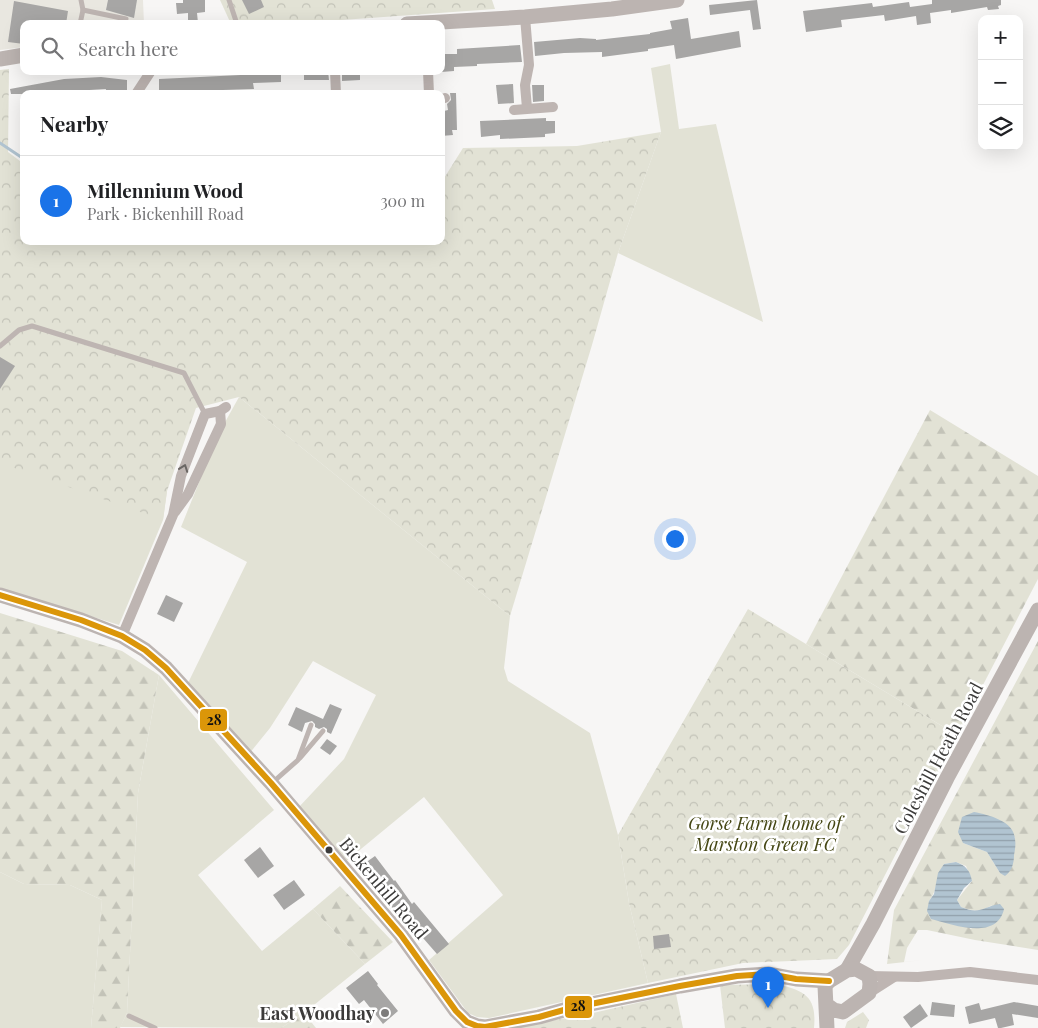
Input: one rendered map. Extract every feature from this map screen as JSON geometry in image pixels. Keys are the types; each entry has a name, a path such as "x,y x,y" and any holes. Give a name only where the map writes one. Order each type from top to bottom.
{"street":[{"path":"445,22 525,17 610,5 677,0"},
{"path":"525,17 529,65 526,85 527,108"},
{"path":"0,59 20,56"},
{"path":"139,90 148,75"},
{"path":"335,75 336,90"},
{"path":"428,75 429,90"},
{"path":"514,110 553,107"},
{"path":"122,636 173,515 181,476 205,414 223,409 221,424 188,494 173,515"},
{"name":"Bickenhill Road","path":"0,595 82,620 122,636 145,650 166,668 271,783 400,935 456,1011 468,1022 479,1027 539,1017 571,1008 736,976 769,974 829,981"},
{"name":"Coleshill Heath Road","path":"860,973 873,924 947,778 1038,610"},
{"path":"827,1028 825,986 829,981 860,973 894,977 970,972 1038,980"},
{"path":"860,973 870,984 869,993"},
{"path":"832,1028 843,1012 894,977"},
{"name":"Bickenhill Road","path":"796,978 826,1000"},
{"path":"826,1000 834,1010 843,1012"}],"lane":[{"path":"81,0 83,10 81,20"},
{"path":"229,0 236,20"},
{"path":"83,10 126,19"},
{"path":"0,346 19,330 32,326 184,373 205,414"},
{"path":"298,760 311,725"},
{"path":"271,783 298,760 323,731"},
{"path":"129,1016 155,1028"}],"shaded area":[{"path":"0,0 143,0 144,20 20,20 20,48 0,50"}],"green space":[{"path":"220,0 492,0 495,9 342,20 229,20"},
{"path":"670,64 679,129 716,124 763,322 618,253 661,132 651,68"},
{"path":"9,69 8,152 20,161 20,245 445,245 445,177 463,148 577,146 661,132 618,253 510,616 239,397 196,408 167,491 163,520 0,463 0,70"},
{"path":"0,381 167,491 163,520 119,625 0,588"},
{"path":"239,397 510,616 504,668 508,681 590,733 618,835 629,903 648,983 489,1018 477,1017 468,1013 429,960 503,895 424,797 344,863 298,808 344,759 376,695 313,661 270,728 249,754 188,683 247,562 181,527 219,433"},
{"path":"930,410 1038,476 1038,579 957,735 806,644"},
{"name":"Gorse Farm home of Marston Green FC","path":"748,609 957,735 849,945 837,959 743,963 648,983 629,903 618,835"},
{"path":"0,613 122,651 159,675 138,793 127,1013 120,1028 91,1028 102,900 70,885 24,884 0,872"},
{"path":"1038,641 1038,950 918,930 907,948 904,962 923,960 887,964 894,910","holes":["1015,837 1000,873 987,852 963,843","956,862 966,866 972,881 957,900 961,907 977,911 992,905 971,929 929,901 944,864"]},
{"path":"159,675 274,810 198,875 262,951 313,909 365,964 304,1013 281,1028 120,1027 127,1013 138,793"},
{"path":"0,872 24,884 70,885 102,900 91,1028 0,1028"},
{"path":"340,886 393,942 365,964 313,909"},
{"path":"775,984 794,989 806,996 813,1008 814,1028 725,1028 720,985"},
{"path":"676,994 683,1028 512,1028 593,1013"},
{"path":"863,1012 869,1020 866,1028 845,1028 847,1022"},
{"path":"304,1013 316,1028 281,1028"}],"water":[{"path":"974,812 1006,823 1014,833 1014,861 1011,869 1005,876 1000,873 987,852 963,843 958,832 962,817"},
{"path":"956,862 967,869 972,881 964,888 957,900 961,907 977,910 1000,904 1004,909 1000,919 993,925 984,928 962,927 931,919 927,911 929,901 934,894 938,873 944,864"}],"building":[{"path":"108,0 137,0 134,18 106,10"},
{"path":"183,0 205,0 205,12 197,13 198,20 188,20 188,13 177,14 176,3 183,3"},
{"path":"242,0 261,0 264,7 249,14"},
{"path":"757,0 761,29 753,30 750,10 710,15 709,5"},
{"path":"932,0 1001,0 1001,5 998,6 999,9 988,10 987,7 951,13 951,10 930,13 931,23 917,25 916,16 885,21 884,15 841,20 842,27 806,32 803,11 872,3 873,7 909,2 910,7 932,4"},
{"path":"14,1 68,11 67,20 20,20 20,44 8,42"},
{"path":"688,18 691,39 739,31 741,47 676,59 674,45 648,49 648,51 602,57 602,52 535,56 534,42 580,38 596,40 650,34 672,29 670,21"},
{"path":"520,45 522,62 477,64 477,66 454,67 454,71 445,72 445,54 457,54 457,49"},
{"path":"281,75 281,82 253,83 254,89 159,90 159,79"},
{"path":"304,75 328,75 329,80 304,80"},
{"path":"342,75 360,75 360,80 342,81"},
{"path":"101,77 127,80 127,90 20,90 20,94 11,94 10,89 64,79"},
{"path":"513,84 514,103 498,104 496,85"},
{"path":"532,85 544,85 544,101 533,102"},
{"path":"450,93 456,93 457,130 452,130 453,135 445,136 445,111 448,110 447,104 451,100"},
{"path":"546,118 546,121 555,121 555,133 545,134 545,137 500,139 500,135 481,137 480,121"},
{"path":"0,357 15,366 0,389"},
{"path":"166,595 183,603 174,622 157,614"},
{"path":"330,704 342,709 331,734 324,727 319,729 315,727 312,721 305,723 302,732 288,725 296,707 323,719"},
{"path":"327,739 337,746 330,755 320,748"},
{"path":"260,847 274,866 258,878 244,860"},
{"path":"375,856 412,904 414,902 449,944 437,954 395,907 393,909 361,866"},
{"path":"294,880 305,895 284,910 273,895"},
{"path":"669,934 671,947 654,949 653,936"},
{"path":"368,971 398,1011 383,1024 364,1000 359,1004 346,988"},
{"path":"932,1002 955,1005 954,1017 930,1015"},
{"path":"1014,1002 1038,1006 1038,1018 1012,1014 1014,1025 1001,1028 998,1028 995,1018 969,1024 965,1007 979,1003 981,1010"},
{"path":"920,1004 928,1016 911,1028 903,1017"}],"waterway":[{"path":"0,143 20,156"}],"transit line":[{"name":"28","path":"0,595 81,620 122,636 145,650 166,668 271,783 401,935 456,1011 467,1022 485,1027 539,1017 571,1008 737,976 769,974 796,979 829,981"}],"place":[{"name":"Millennium Wood","path":"768,1008"},
{"name":"East Woodhay","path":"385,1013"}]}
